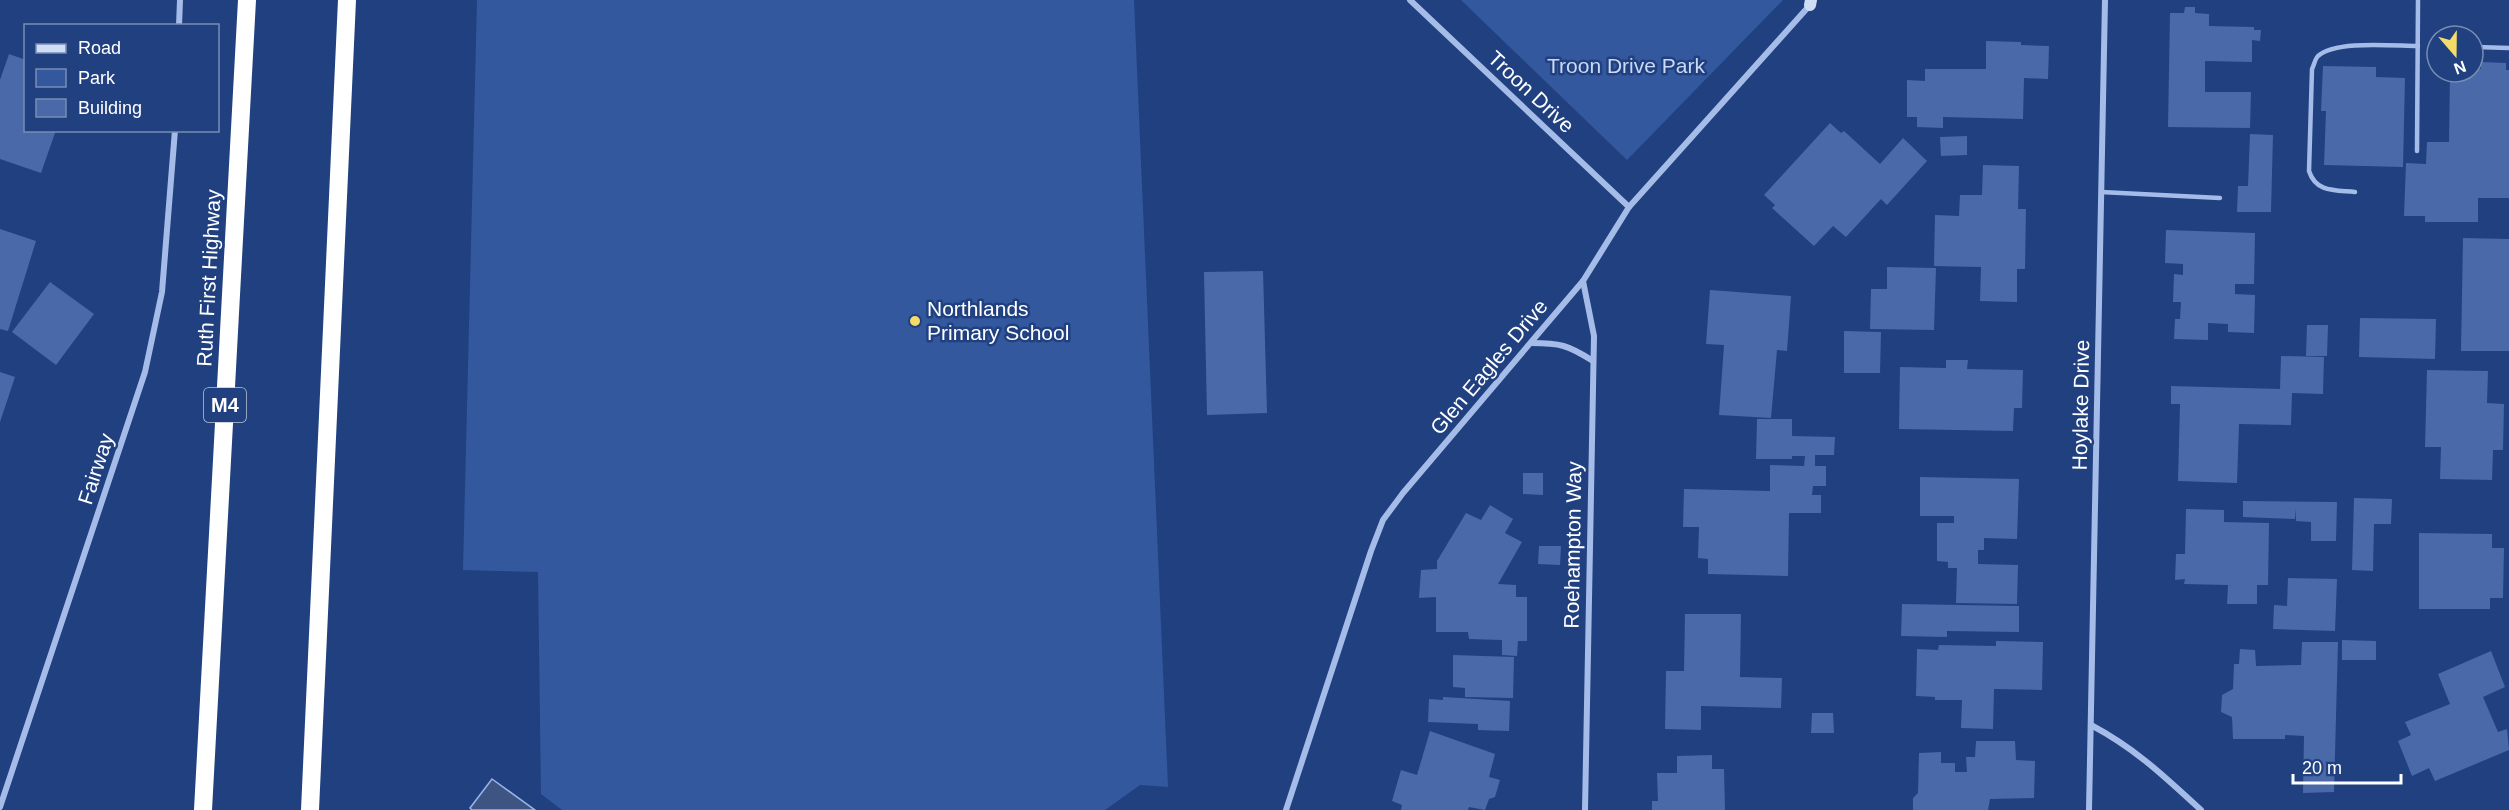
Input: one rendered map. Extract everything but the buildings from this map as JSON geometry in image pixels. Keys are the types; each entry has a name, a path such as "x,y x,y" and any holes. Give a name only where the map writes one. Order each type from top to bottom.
{"highway":[{"name":"Ruth First Highway","path":"203,810 247,0"},
{"path":"310,810 347,0"}],"street":[{"path":"179,24 180,0"},
{"name":"Troon Drive","path":"1410,0 1629,207"},
{"name":"Hoylake Drive","path":"2089,810 2105,0"},
{"name":"Glen Eagles Drive","path":"1286,810 1383,520 1403,493 1583,281 1629,207 1812,2"},
{"name":"Fairway","path":"0,807 145,372 162,292 175,132"},
{"name":"Roehampton Way","path":"1583,281 1594,336 1585,810"},
{"path":"1531,343 1571,346 1593,361"},
{"path":"2091,725 2121,741 2150,762 2201,810"}],"lane":[{"path":"2417,151 2418,0"},
{"path":"2355,192 2324,189 2312,179 2309,171 2312,69 2317,57 2329,50 2342,47 2418,46"},
{"path":"2485,47 2509,48"},
{"path":"2101,192 2220,198"}],"green space":[{"name":"Northlands Primary School","path":"477,0 1134,0 1168,787 1140,785 1105,810 562,810 541,794 538,572 463,570"},
{"name":"Troon Drive Park","path":"1461,0 1783,0 1627,160"}],"shaded area":[{"path":"492,779 535,810 472,810 470,808"}],"place":[{"name":"Northlands Primary School","path":"915,321"}]}
